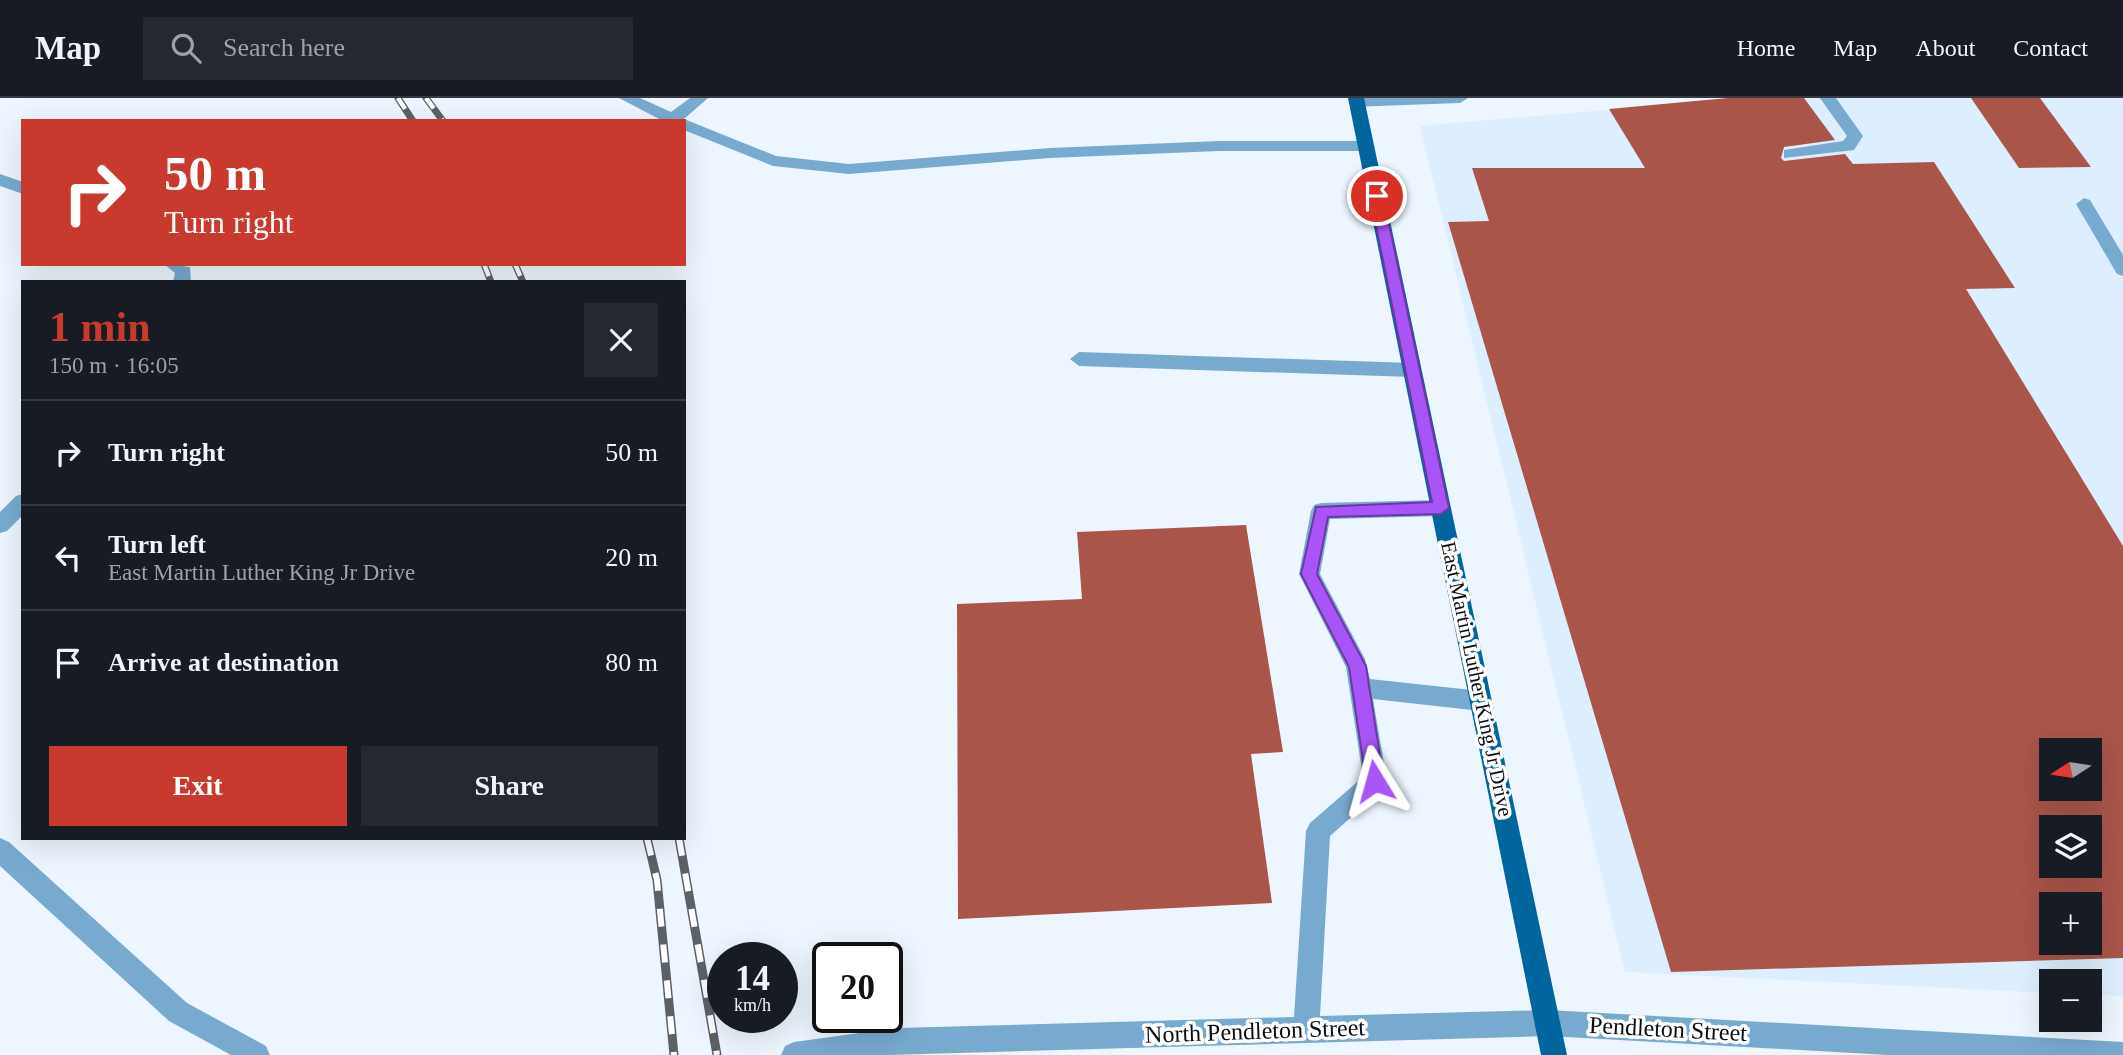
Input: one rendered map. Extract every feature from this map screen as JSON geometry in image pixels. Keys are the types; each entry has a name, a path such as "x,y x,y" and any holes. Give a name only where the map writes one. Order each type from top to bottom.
{"main road":[{"name":"East Martin Luther King Jr Drive","path":"1357,100 1553,1055"}],"street":[{"path":"627,98 645,102 675,119"},
{"path":"680,119 700,98"},
{"path":"1357,100 1460,98"},
{"path":"1790,154 1848,146 1855,136 1828,98"},
{"path":"686,124 773,161 849,169 1076,152 1219,146 1366,146"},
{"path":"0,180 21,187"},
{"path":"2084,204 2123,270"},
{"path":"176,266 184,271 182,280"},
{"path":"1079,359 1412,370"},
{"path":"0,525 21,504"},
{"path":"1306,1030 1318,831 1375,781 1357,666 1309,574 1321,511 1441,508"},
{"path":"1362,688 1481,701"},
{"path":"0,850 178,1012 257,1055"},
{"name":"North Pendleton Street","path":"794,1055 896,1041 1548,1023"},
{"name":"Pendleton Street","path":"1548,1023 1927,1049 2123,1055"}],"shaded area":[{"path":"1742,98 2123,98 2123,996 2102,995 2102,969 2039,969 2039,992 1625,972 1420,126"}],"building":[{"path":"1728,98 1804,98 1835,140 1784,147 1781,158 1784,161 1845,154 1853,164 1934,162 2015,288 1966,289 2123,546 2123,958 1671,972 1448,222 1489,221 1472,168 1645,168 1609,109"},
{"path":"1971,98 2040,98 2091,167 2019,168"},
{"path":"1246,525 1283,752 1251,754 1272,903 958,919 957,604 1082,599 1077,532"}],"railway":[{"path":"398,98 412,119"},
{"path":"426,98 442,119"},
{"path":"485,266 490,280"},
{"path":"516,266 522,280"},
{"path":"647,840 657,880 674,1055"},
{"path":"679,840 717,1055"}],"route":[{"path":"1375,781 1357,666 1309,574 1321,511 1441,508 1377,196"}]}
